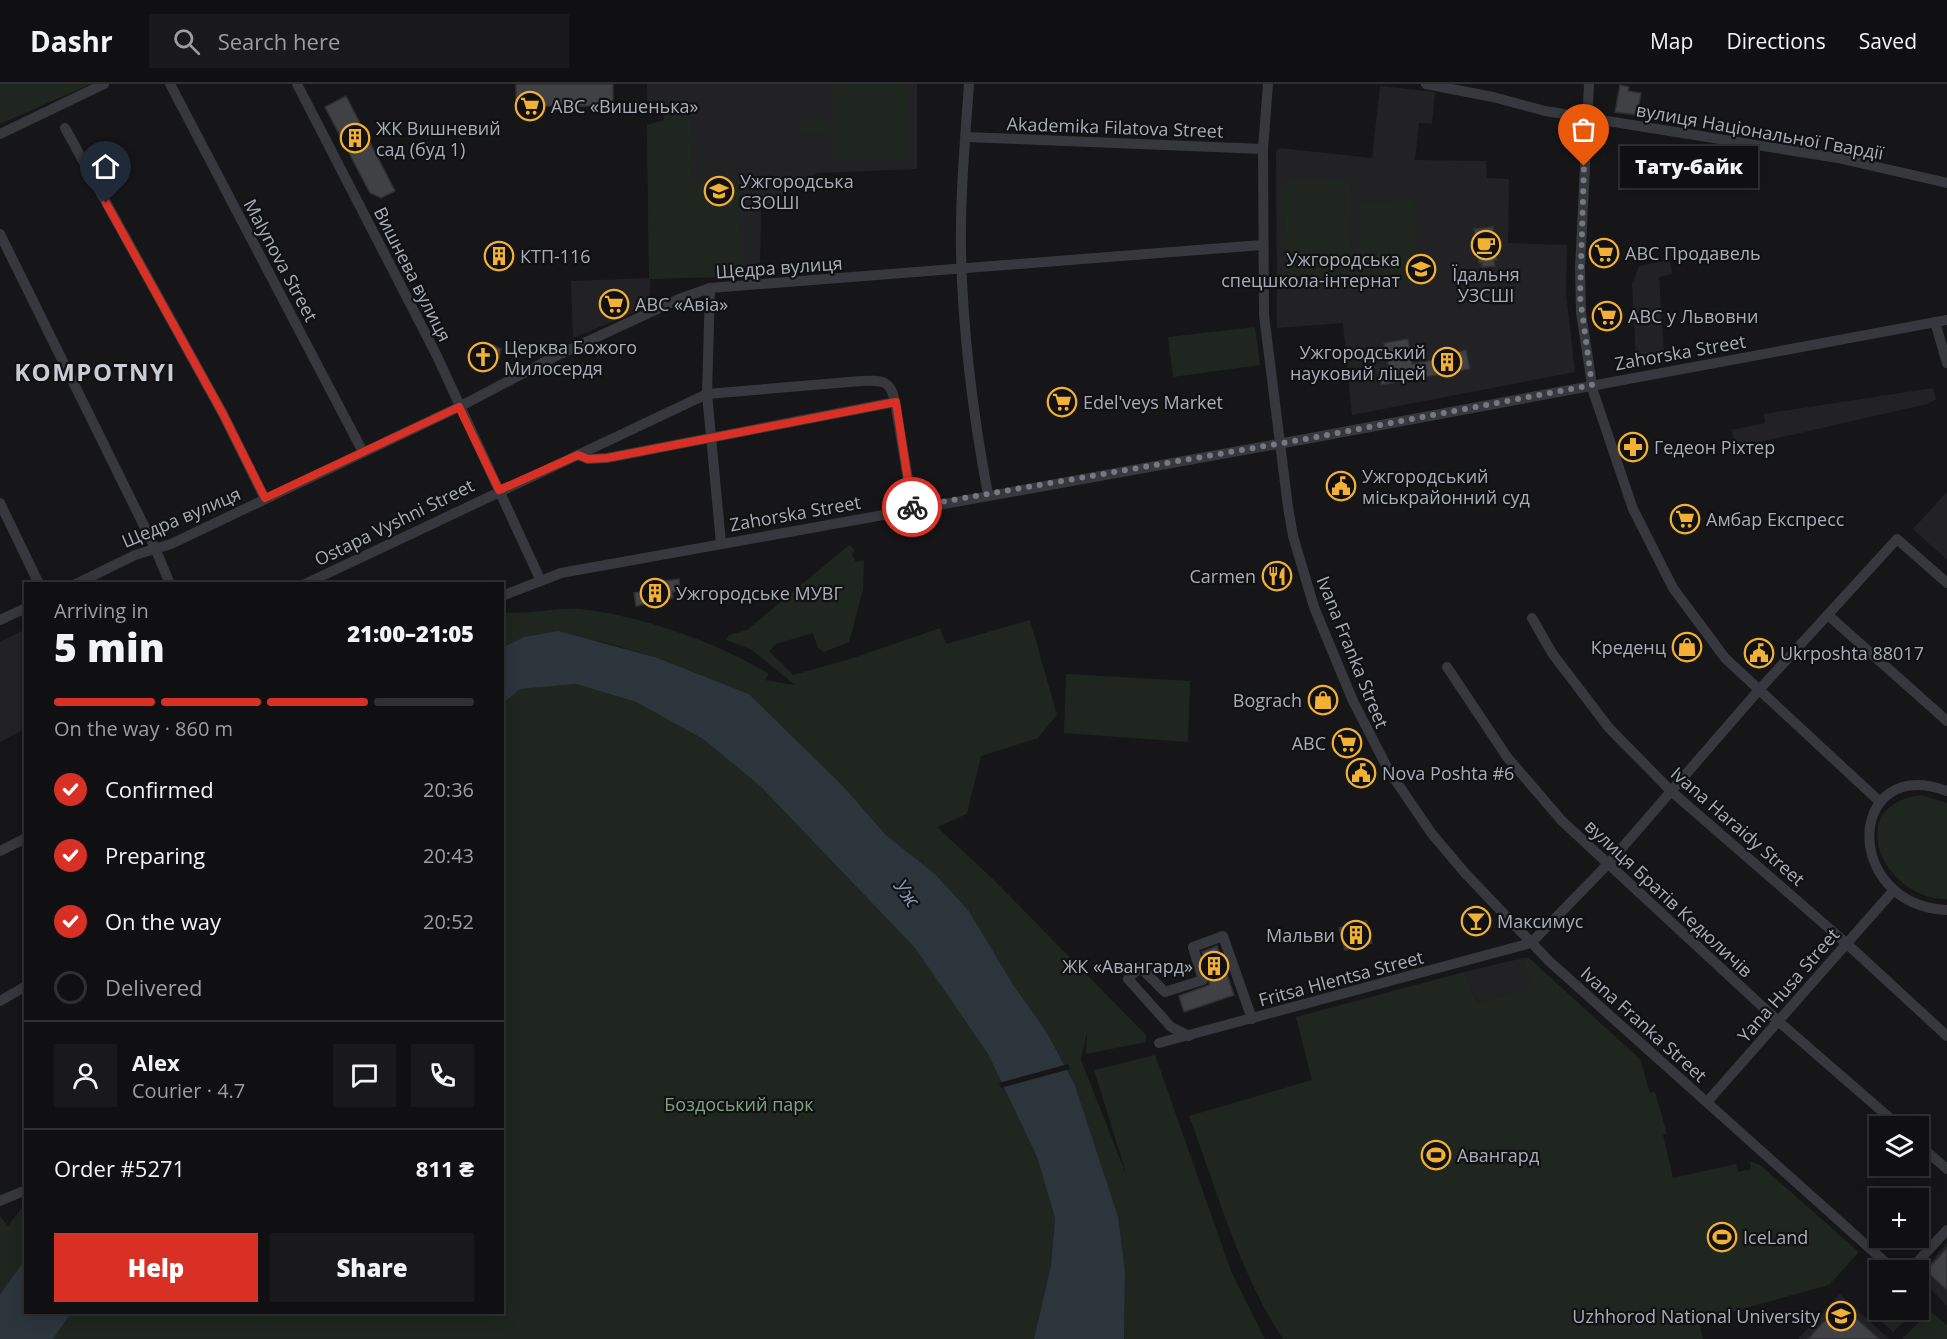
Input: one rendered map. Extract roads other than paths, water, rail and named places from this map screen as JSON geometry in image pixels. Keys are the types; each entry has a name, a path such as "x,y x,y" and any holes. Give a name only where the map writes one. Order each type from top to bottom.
{"street":[{"path":"0,134 104,84"},
{"name":"Malynova Street","path":"170,84 363,452"},
{"name":"Вишнева вулиця","path":"297,84 436,354 540,579"},
{"path":"969,84 962,270 970,387 988,495"},
{"name":"Ivana Franka Street","path":"1268,84 1263,149 1264,315 1282,444 1288,507 1299,562 1324,633 1363,723 1389,771 1432,834 1532,944 1883,1260"},
{"name":"вулиця Національної Гвардії","path":"1426,84 1586,118 1838,158 1947,183"},
{"path":"1589,84 1580,274 1582,320 1592,385 1615,462 1659,563 1687,611 1708,639 1737,672 1879,801"},
{"path":"65,128 223,414 265,498"},
{"name":"Akademika Filatova Street","path":"966,138 1263,149"},
{"path":"0,234 155,548 169,582"},
{"name":"Щедра вулиця","path":"80,582 135,555 171,544 459,407 616,328 679,299 710,288 1262,245"},
{"path":"710,288 707,394 721,543"},
{"path":"1941,321 1947,363"},
{"name":"Zahorska Street","path":"504,595 540,579 721,543 1282,444 1941,321"},
{"path":"707,394 881,380 893,388 913,509"},
{"name":"Ostapa Vyshni Street","path":"308,582 499,490 707,394"},
{"path":"578,455 588,459 607,458 668,444 711,439 896,402"},
{"path":"0,503 38,582"},
{"path":"1532,944 1608,864 1758,691 1897,539 1947,583"},
{"path":"0,620 24,609"},
{"path":"1828,615 1947,721"},
{"name":"Ivana Haraidy Street","path":"1532,618 1552,653 1609,728 1671,790 1846,943 1947,1036"},
{"name":"вулиця Братів Кедюличів","path":"1447,667 1494,740 1562,821 1778,1021 1887,1116"},
{"path":"1947,791 1936,787 1904,787 1879,801 1873,813 1868,841 1875,864 1893,891 1929,909 1947,910"},
{"path":"0,850 24,839"},
{"name":"Yana Husa Street","path":"1707,1102 1893,891"},
{"path":"1189,1036 1171,1027 1128,979 1140,967 1165,992 1203,980 1193,947 1223,936 1252,1019"},
{"name":"Fritsa Hlentsa Street","path":"1159,1043 1532,944"},
{"path":"0,1001 24,987"},
{"path":"1929,1153 1947,1169"},
{"path":"1,1200 24,1191"},
{"path":"1919,1260 1947,1230"}],"water":[{"name":"Уж","path":"558,631 655,657 749,694 843,786 886,835 935,874 969,911 1014,986 1046,1031 1074,1083 1118,1217 1125,1272 1124,1339 1034,1339 1051,1265 1055,1218 1037,1157 988,1054 915,948 760,786 703,739 636,702 576,684 520,689 504,702 504,647 524,637"},
{"path":"24,1261 24,1314 70,1314 53,1339 0,1339 0,1294"}],"place":[{"name":"ABC «Вишенька»","path":"530,106"},
{"name":"ЖК Вишневий сад (буд 1)","path":"355,138"},
{"name":"Тату-байк","path":"1584,166"},
{"name":"Ужгородська СЗОШІ","path":"719,191"},
{"name":"Їдальня УЗСШІ","path":"1486,245"},
{"name":"ABC Продавель","path":"1604,253"},
{"name":"КТП-116","path":"499,256"},
{"name":"Ужгородська спецшкола-інтернат","path":"1421,269"},
{"name":"ABC «Авіа»","path":"614,304"},
{"name":"ABC у Львовни","path":"1607,316"},
{"name":"Церква Божого Милосердя","path":"483,357"},
{"name":"Ужгородський науковий ліцей","path":"1447,362"},
{"name":"Edelʹveys Market","path":"1062,402"},
{"name":"Гедеон Ріхтер","path":"1633,447"},
{"name":"Ужгородський міськрайонний суд","path":"1341,486"},
{"name":"Амбар Експресс","path":"1685,519"},
{"name":"Carmen","path":"1277,576"},
{"name":"Ужгородське МУВГ","path":"655,593"},
{"name":"Креденц","path":"1687,647"},
{"name":"Ukrposhta 88017","path":"1759,653"},
{"name":"Bograch","path":"1323,700"},
{"name":"ABC","path":"1347,743"},
{"name":"Nova Poshta #6","path":"1361,773"},
{"name":"Максимус","path":"1476,921"},
{"name":"Мальви","path":"1356,935"},
{"name":"ЖК «Авангард»","path":"1214,966"},
{"name":"Авангард","path":"1436,1155"},
{"name":"IceLand","path":"1722,1237"},
{"name":"Uzhhorod National University","path":"1841,1316"}],"district":[{"name":"KOMPOTNYI","path":"95,371"}],"park label":[{"name":"Боздоський парк","path":"739,1104"}]}
